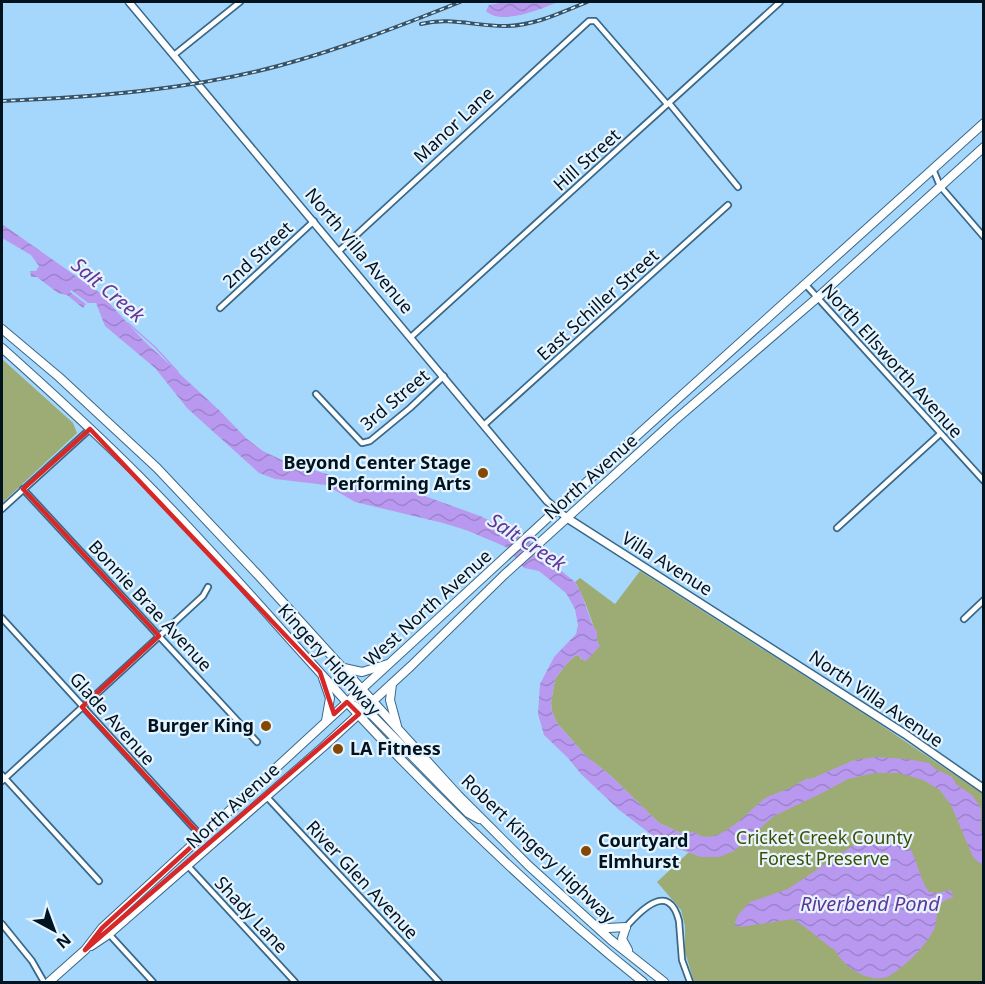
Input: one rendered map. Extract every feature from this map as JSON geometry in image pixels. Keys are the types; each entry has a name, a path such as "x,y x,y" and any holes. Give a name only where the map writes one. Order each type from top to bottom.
{"main road":[{"path":"806,285 984,123"},
{"name":"North Avenue","path":"85,950 109,934 188,866 361,712 504,575 674,421 818,298 984,147"},
{"name":"West North Avenue","path":"49,982 85,950 102,928 326,721 641,432 806,285"},
{"name":"Kingery Highway","path":"2,329 135,446 259,576 399,730"},
{"name":"Kingery Highway","path":"2,348 142,479 447,807 516,874 582,933 643,982"},
{"name":"Villa Avenue","path":"567,518 752,634"},
{"name":"North Villa Avenue","path":"752,634 905,734 984,789"},
{"path":"340,666 349,671 362,672 388,664"},
{"path":"320,672 330,698 326,721"},
{"path":"392,684 391,706 399,730"},
{"path":"361,712 379,722 468,813 486,823"},
{"name":"Robert Kingery Highway","path":"399,730 529,866 664,982"},
{"path":"592,922 608,928 626,927 623,943 638,962"}],"street":[{"name":"North Villa Avenue","path":"129,2 548,501 567,518"},
{"name":"Hill Street","path":"411,337 780,2"},
{"path":"174,55 236,3"},
{"name":"Manor Lane","path":"339,251 589,21 595,21 668,103"},
{"path":"668,103 738,187"},
{"path":"933,169 940,186 984,237"},
{"name":"East Schiller Street","path":"485,424 728,204"},
{"name":"2nd Street","path":"220,308 314,221"},
{"name":"North Ellsworth Avenue","path":"806,285 984,481"},
{"name":"3rd Street","path":"316,394 362,443 378,435 444,376"},
{"path":"2,509 90,429"},
{"path":"837,528 940,434"},
{"name":"Bonnie Brae Avenue","path":"23,489 257,742"},
{"path":"99,881 2,778 203,596 208,586"},
{"path":"964,619 984,600"},
{"name":"Glade Avenue","path":"2,618 202,837"},
{"name":"River Glen Avenue","path":"266,796 439,982"},
{"name":"Shady Lane","path":"188,866 295,982"},
{"path":"626,927 640,910 650,903 660,901 670,905 678,915 682,960 690,982"},
{"path":"2,924 32,961 44,982"},
{"path":"109,934 153,982"}],"highlighted area":[{"path":"90,429 320,672 334,714 347,702 359,714 85,950 102,928 202,837 82,707 159,636 23,489"}],"green space":[{"path":"2,359 73,423 77,433 2,503"},
{"name":"Cricket Creek County Forest Preserve","path":"640,571 875,721 983,794 983,982 694,982 685,952 685,926 681,910 657,882 689,852 681,833 659,823 611,776 586,756 557,723 552,712 551,703 555,679 576,655 581,659 598,648 590,615 575,582 580,578 615,604"}],"water":[{"path":"506,2 558,2 511,17 501,17 486,11 489,5"},
{"path":"2,224 100,293 143,340 247,439 263,451 286,462 330,475 347,484 408,490 480,516 520,535 575,582 597,631 597,641 600,646 586,661 576,655 555,679 551,703 552,712 557,723 586,756 611,776 659,823 681,833 694,832 703,836 712,836 731,827 771,795 854,760 876,757 907,759 929,763 935,769 952,777 956,784 972,795 981,809 983,866 973,857 952,807 940,790 923,780 899,773 874,773 848,779 774,816 734,851 719,857 701,857 662,843 618,809 544,735 538,714 540,684 554,657 576,634 578,625 575,609 566,593 539,571 524,568 506,547 466,530 355,502 326,485 275,479 259,473 187,408 155,368 105,326 96,303 88,303 71,290 70,292 86,304 83,308 67,295 58,293 37,277 31,277 30,271 36,271 39,266 31,255 2,238"},
{"name":"Riverbend Pond","path":"879,833 892,834 908,845 929,892 951,890 953,897 938,908 935,927 924,945 889,976 868,977 854,970 842,961 836,951 793,919 740,927 734,925 738,915 750,902 788,889 863,839"}],"waterway":[{"name":"Salt Creek","path":"128,323 178,372"},
{"name":"Salt Creek","path":"341,481 354,485"}],"railway":[{"path":"2,101 141,91 244,74 347,45 460,2"},
{"path":"421,24 442,21 493,26 526,24 587,2"}],"place":[{"name":"Beyond Center Stage Performing Arts","path":"483,473"},
{"name":"Burger King","path":"266,726"},
{"name":"LA Fitness","path":"338,749"},
{"name":"Courtyard Elmhurst","path":"586,851"}]}
